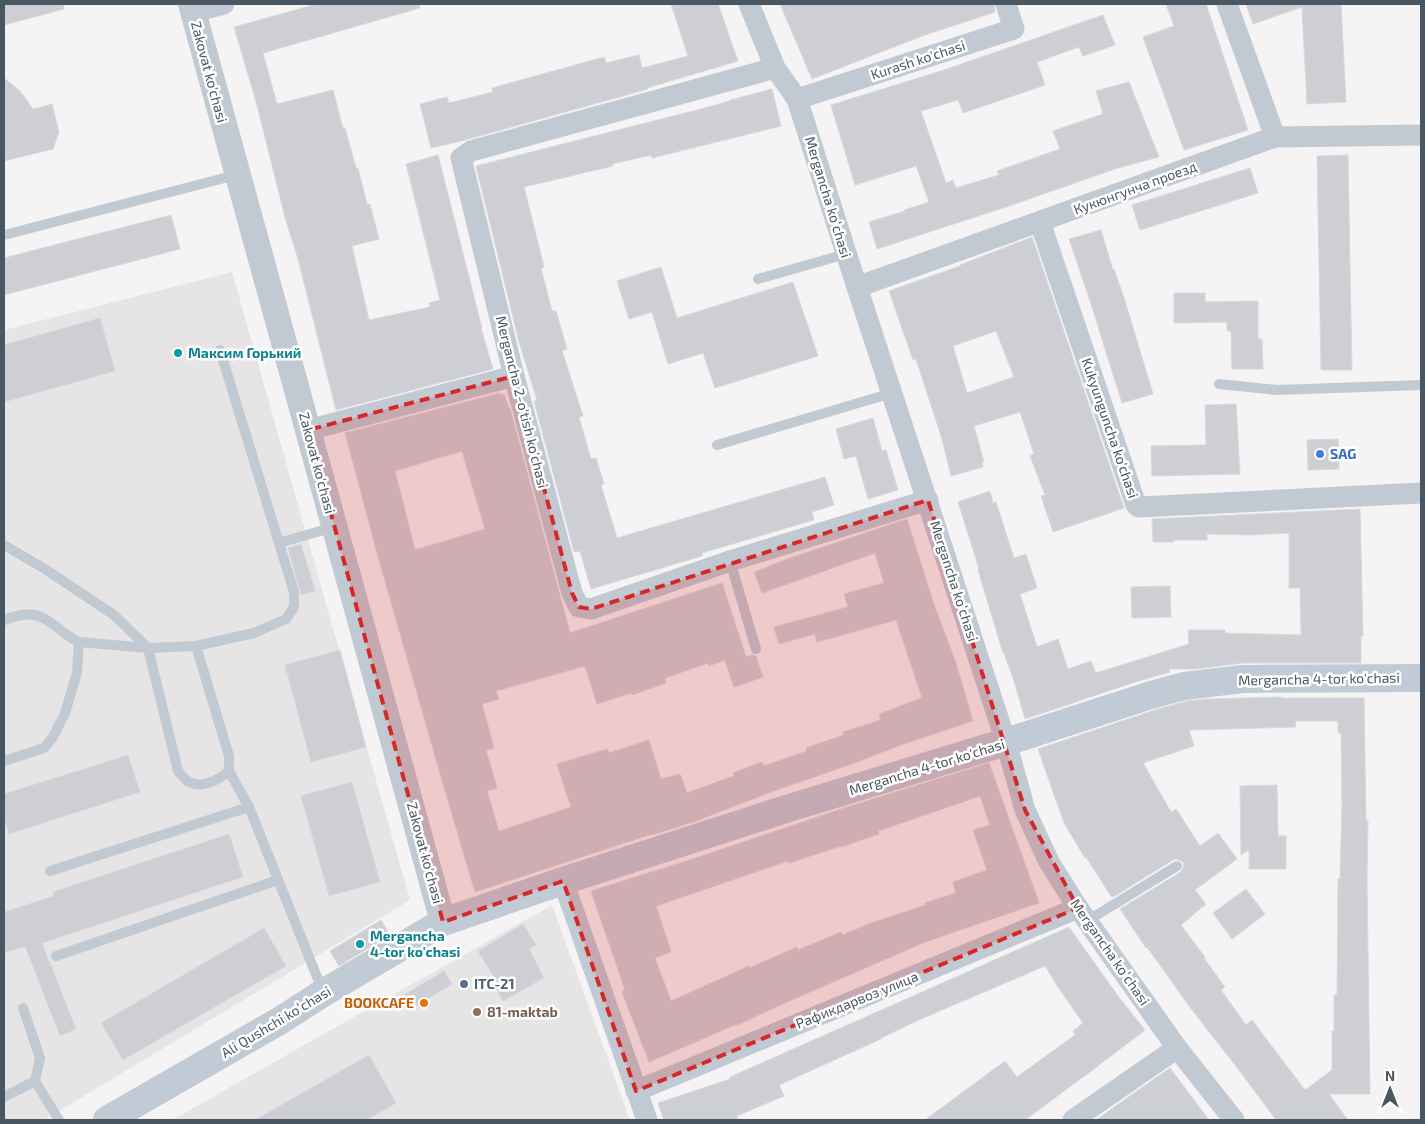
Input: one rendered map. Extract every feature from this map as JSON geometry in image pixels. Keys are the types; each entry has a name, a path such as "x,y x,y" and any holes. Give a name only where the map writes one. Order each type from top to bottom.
{"main road":[{"name":"Mergancha 4-tor ko'chasi","path":"444,922 786,809 1184,686 1243,679 1421,678"},
{"name":"Ali Qushchi koʻchasi","path":"107,1120 281,1020 444,922"}],"street":[{"path":"192,8 224,4"},
{"name":"Mergancha koʻchasi","path":"749,4 776,68 797,99 856,287 928,500 1006,742 1025,810 1049,862 1082,914 1178,1048 1234,1120"},
{"name":"Kurash ko'chasi","path":"797,99 1014,29 1006,4"},
{"path":"1227,4 1275,137"},
{"name":"Zakovat ko'chasi","path":"192,8 444,922"},
{"name":"Mergancha 2-o'tish ko'chasi","path":"776,68 471,151 461,158 514,376 572,593 579,607 591,609 730,561 928,500"},
{"name":"Кукюнгунча проезд","path":"856,287 1275,137 1421,134"},
{"name":"Kukyunguncha ko'chasi","path":"1040,222 1136,505 1139,507 1421,493"},
{"path":"308,430 514,376"},
{"path":"563,882 647,1120"},
{"name":"Рафикдарвоз улица","path":"636,1091 1082,914"},
{"path":"1073,1120 1178,1048"}],"lane":[{"path":"4,235 237,174"},
{"path":"758,279 846,254"},
{"path":"4,620 30,614 42,617 69,638 79,642 148,648 196,646 254,633 286,619 294,607 294,592 220,350"},
{"path":"1220,384 1277,390 1421,384"},
{"path":"717,445 892,393"},
{"path":"279,543 335,527"},
{"path":"4,545 114,614 148,648 178,771 188,782 200,784 218,781 229,771"},
{"path":"730,561 756,649"},
{"path":"4,761 44,748 53,737 65,713 77,673 79,642"},
{"path":"196,646 229,756 229,771 249,808 323,993"},
{"path":"50,871 249,808"},
{"path":"1082,914 1177,866"},
{"path":"56,956 278,880"},
{"path":"4,1097 35,1081 39,1068 40,1058 23,1008"},
{"path":"35,1081 59,1120"}],"highlighted area":[{"path":"514,376 572,593 579,607 591,609 928,500 1025,810 1078,908 636,1091 563,881 443,922 308,430"}],"shaded area":[{"path":"232,272 410,900 44,1120 4,1120 4,330"},
{"name":"81-maktab","path":"552,905 630,1120 172,1120"}],"building":[{"path":"4,4 63,4 64,9 4,25"},
{"path":"317,4 419,4 420,8 263,53 277,104 333,90 343,128 345,128 356,168 358,168 367,204 370,204 379,239 352,246 369,320 430,307 429,303 440,300 406,164 438,155 493,369 336,410 257,105 234,27"},
{"path":"671,4 718,4 738,61 648,89 431,148 420,104 447,97 449,103 493,92 492,88 604,57 606,63 639,55 642,68 688,56"},
{"path":"780,4 994,4 995,12 922,36 812,79"},
{"path":"1166,4 1206,4 1248,130 1184,150 1143,37 1174,26"},
{"path":"1246,4 1341,4 1346,102 1307,104 1302,7 1253,24"},
{"path":"1103,15 1115,45 1083,56 1079,47 1037,62 1045,85 963,113 958,100 921,111 946,183 953,180 956,188 999,175 997,171 1060,149 1053,131 1103,114 1096,91 1129,82 1159,157 1118,168 877,249 869,222 929,202 916,166 855,185 831,105 941,71"},
{"path":"4,78 20,91 33,109 52,104 59,132 53,149 4,161"},
{"path":"772,89 781,126 652,158 651,155 612,164 613,166 524,187 544,267 541,268 552,311 556,311 567,349 562,351 583,416 579,417 591,459 596,458 604,484 601,485 617,538 825,477 834,505 812,512 814,520 702,553 702,556 591,589 580,551 574,552 534,401 537,400 519,342 476,166"},
{"path":"1348,155 1352,370 1321,370 1317,156"},
{"path":"1250,168 1258,193 1140,230 1132,205"},
{"path":"171,215 180,249 4,295 4,258"},
{"path":"1101,230 1153,394 1122,403 1069,239"},
{"path":"1032,237 1124,508 1053,532 1041,496 1045,495 1030,456 1034,454 1020,412 974,426 984,462 982,462 983,467 951,476 942,439 916,359 913,360 889,291","holes":["996,331 1014,377 967,393 953,346"]},
{"path":"661,267 677,318 793,282 818,356 715,388 703,353 668,364 652,312 629,319 617,281"},
{"path":"1174,293 1205,293 1205,302 1258,301 1258,339 1262,339 1263,369 1232,369 1231,331 1227,331 1227,322 1174,323"},
{"path":"100,318 115,371 4,402 4,345"},
{"path":"500,393 501,395 504,394 510,408 570,633 722,583 746,657 756,656 763,677 734,687 725,660 709,666 708,663 665,678 666,683 632,695 631,693 597,704 585,666 496,691 499,699 482,704 494,748 486,750 497,788 487,791 499,831 571,807 557,764 607,749 609,753 649,740 661,779 680,774 687,793 734,776 733,773 762,762 764,766 807,751 806,748 844,735 843,732 881,720 879,714 922,698 896,620 817,642 815,634 779,644 774,627 848,607 844,594 884,583 875,553 762,593 754,572 907,519 933,602 956,663 973,721 898,746 696,821 475,892 379,560 345,433","holes":["462,451 485,529 415,550 395,471"]},
{"path":"1236,404 1240,474 1152,476 1151,446 1206,445 1205,405"},
{"path":"873,418 882,451 886,450 898,490 868,499 856,456 844,459 836,429"},
{"path":"1338,439 1339,469 1308,470 1307,440"},
{"path":"990,491 993,503 996,502 1014,558 1026,554 1037,588 1020,594 1037,647 1058,639 1068,669 1091,661 1096,673 1189,644 1188,630 1225,630 1225,633 1301,635 1300,588 1289,588 1289,533 1250,535 1207,534 1207,540 1153,542 1152,519 1360,509 1363,636 1361,636 1361,663 1243,663 1196,669 1169,669 1170,672 1025,719 1013,678 1003,653 958,502"},
{"path":"301,544 315,591 301,595 288,548"},
{"path":"1170,586 1171,617 1132,618 1131,587"},
{"path":"340,650 366,747 311,762 285,665"},
{"path":"1281,697 1364,698 1366,820 1368,821 1370,1094 1329,1094 1348,1120 1276,1120 1146,948 1120,909 1181,872 1184,866 1183,862 1177,859 1173,860 1113,897 1111,896 1064,823 1038,749 1155,710 1187,701","holes":["1295,721 1338,721 1338,733 1341,733 1342,805 1340,879 1338,879 1337,995 1334,995 1332,1070 1305,1090 1252,1020 1246,1025 1221,990 1225,987 1181,925 1206,904 1195,890 1237,859 1218,833 1200,846 1176,809 1171,812 1143,763 1194,746 1189,730 1296,727"]},
{"path":"128,755 140,792 9,834 4,817 4,794"},
{"path":"989,763 1039,903 925,942 738,1025 649,1062 622,992 625,990 591,891 844,808","holes":["980,796 990,825 973,830 987,870 953,882 956,893 842,935 841,932 798,950 797,947 671,1001 655,958 671,952 656,906 788,861 789,863 841,847 879,834 878,831"]},
{"path":"352,782 380,882 329,896 301,796"},
{"path":"1277,785 1278,836 1286,836 1286,869 1249,869 1249,850 1241,855 1240,786"},
{"path":"229,834 243,877 42,943 76,1029 60,1036 25,946 4,953 4,912 54,896 53,892"},
{"path":"1246,889 1265,914 1232,939 1213,913"},
{"name":"Mergancha 4-tor ko'chasi","path":"381,920 390,935 339,966 330,951"},
{"path":"523,924 536,945 529,949 544,978 503,1001 495,986 498,984 478,951"},
{"path":"1069,927 1118,996 1145,1030 1025,1120 925,1120 1005,1061 1017,1077 1075,1035 1073,1031 1083,1023 1045,966 921,1019 779,1085 784,1096 737,1116 738,1120 664,1120 658,1103 730,1079 730,1077"},
{"path":"264,928 286,966 123,1060 101,1023"},
{"path":"444,971 452,984 412,1008 404,995"},
{"path":"369,1055 396,1103 366,1120 255,1120"},
{"path":"1170,1068 1209,1120 1096,1120 1120,1103"}],"place":[{"name":"Максим Горький","path":"178,353"},
{"name":"SAG","path":"1320,454"},
{"name":"Mergancha 4-tor ko'chasi","path":"360,944"},
{"name":"ITC-21","path":"464,984"},
{"name":"BOOKCAFE","path":"424,1003"},
{"name":"81-maktab","path":"477,1012"}]}
